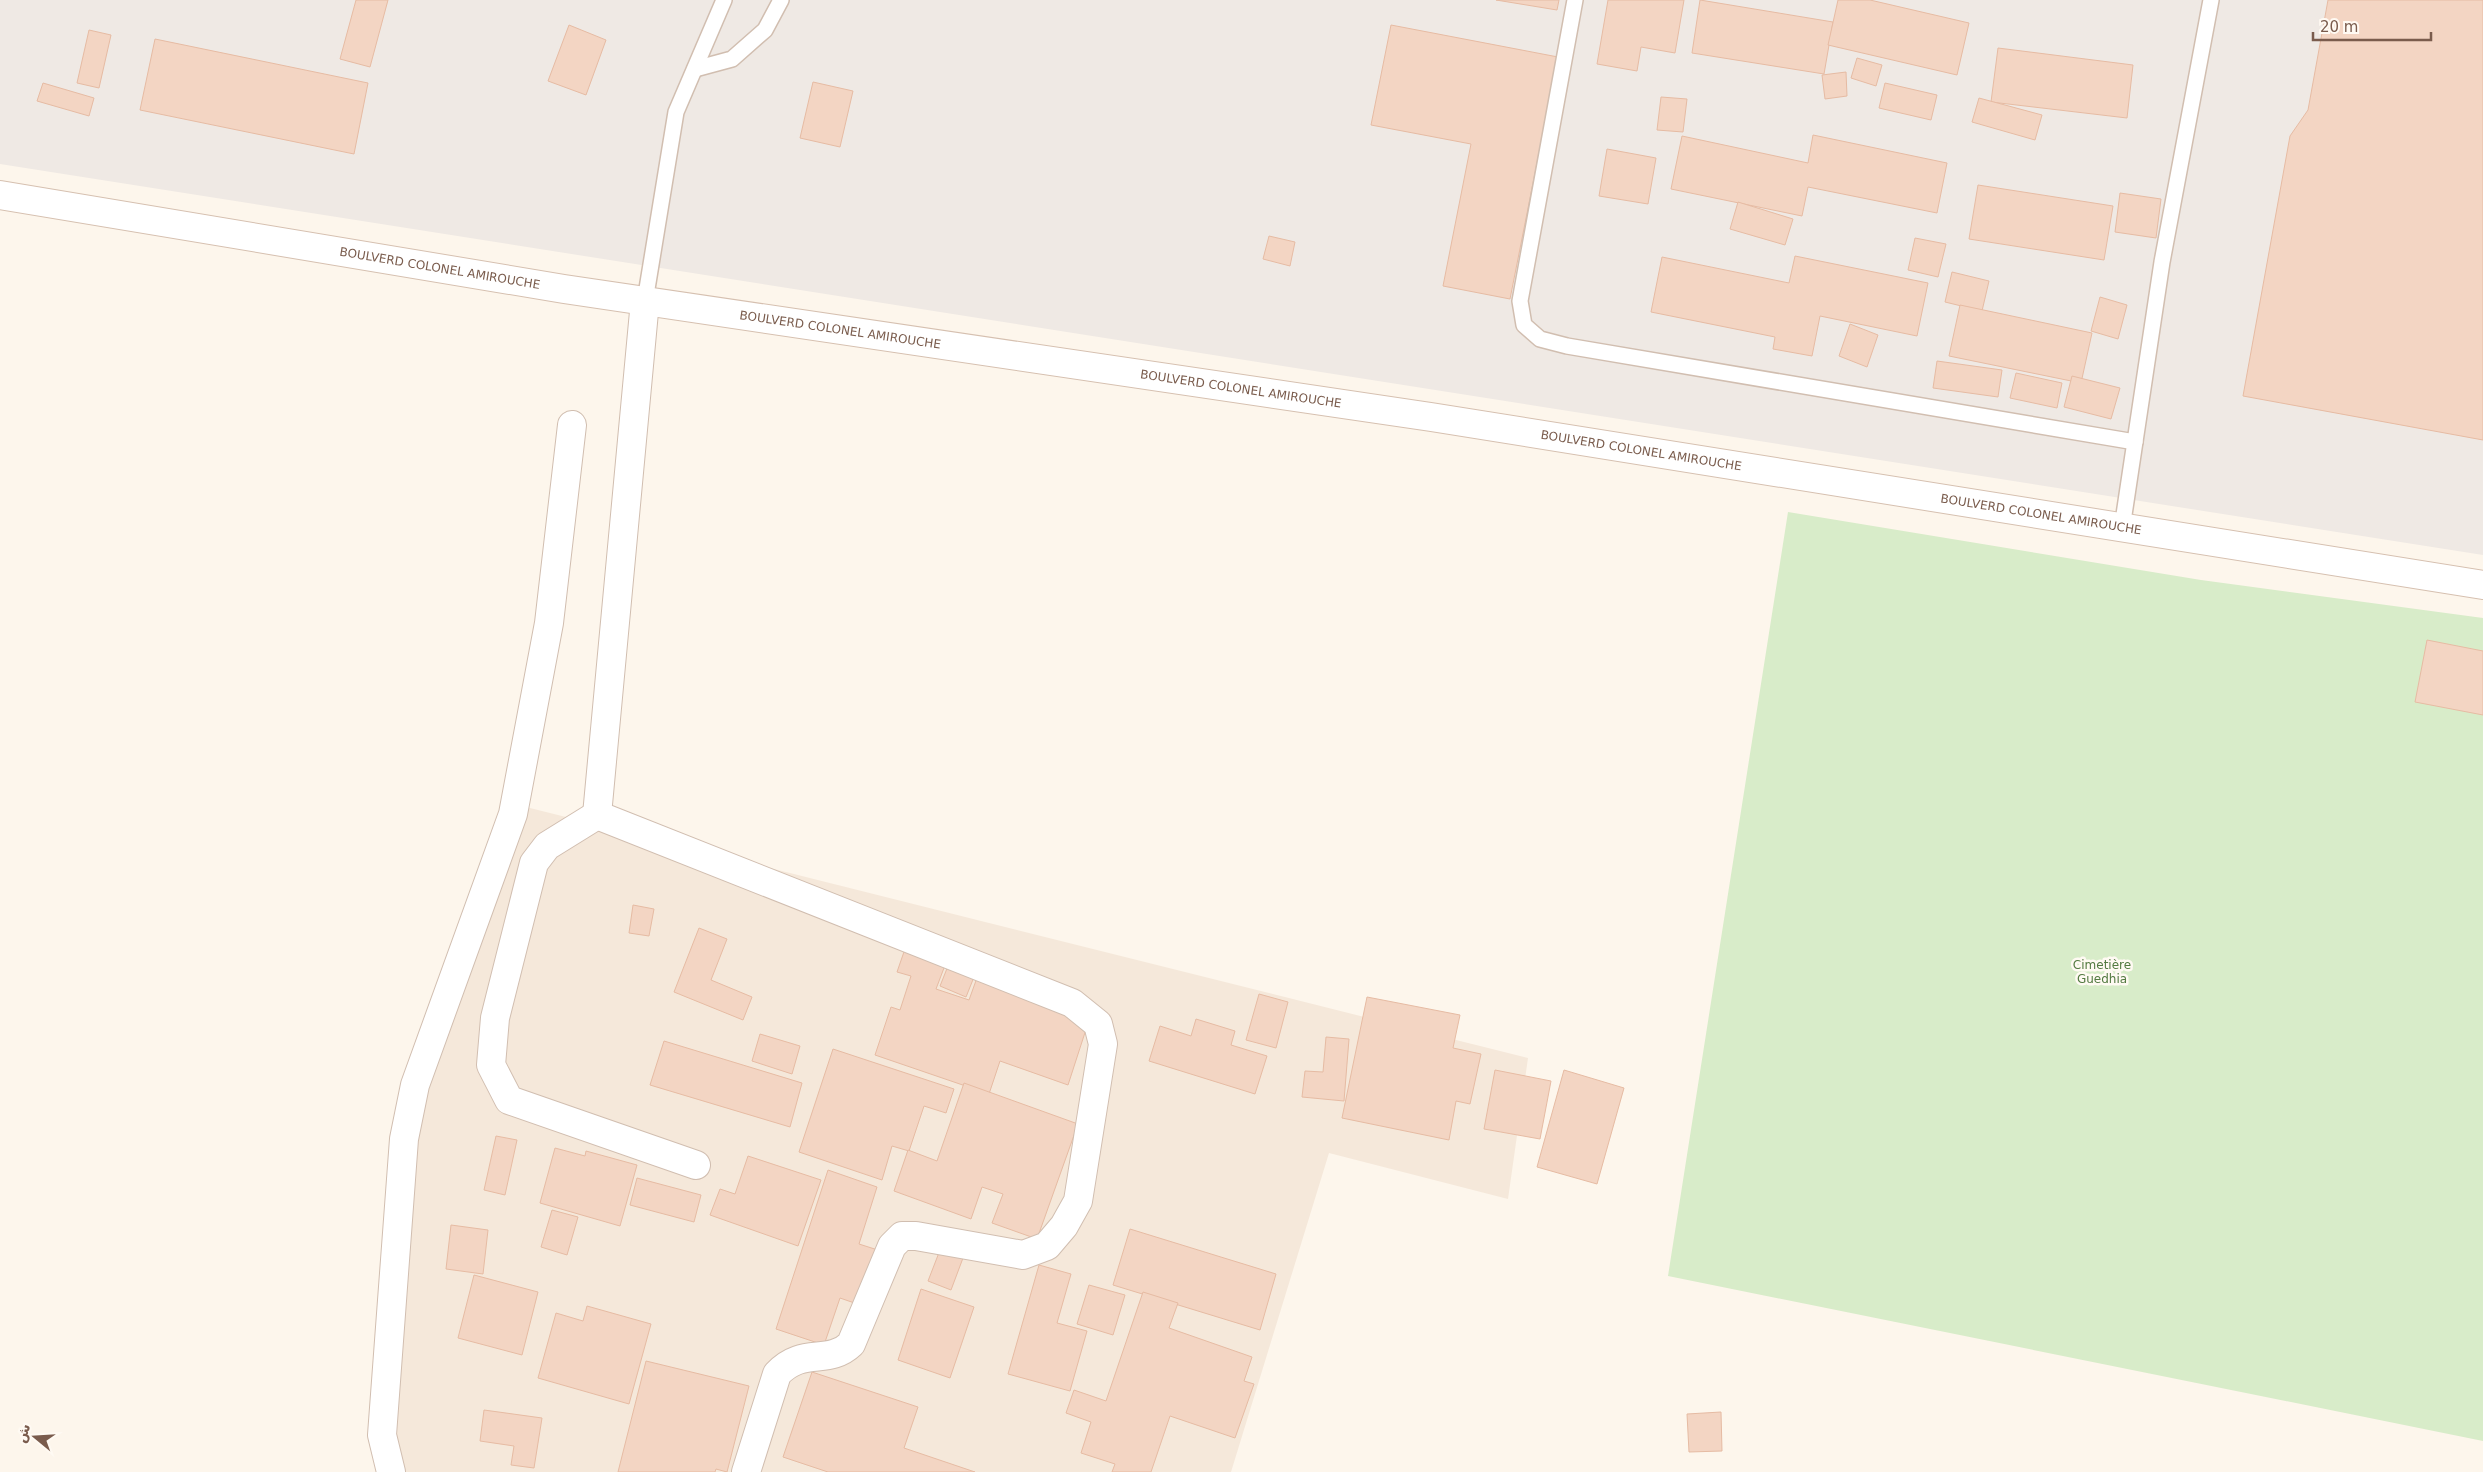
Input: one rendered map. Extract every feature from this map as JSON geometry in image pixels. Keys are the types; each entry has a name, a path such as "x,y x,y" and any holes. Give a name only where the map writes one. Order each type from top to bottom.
{"street":[{"name":"BOULVERD COLONEL AMIROUCHE","path":"0,195 645,301 1441,419 2483,585"},
{"path":"597,815 645,301"},
{"path":"391,1472 382,1435 404,1138 414,1086 513,814 549,623 572,424"},
{"path":"597,815 547,846 534,863 495,1018 491,1064 509,1100 696,1166"},
{"path":"597,815 1072,1003 1098,1024 1103,1044 1078,1201 1064,1226 1047,1246 1023,1255 916,1236 902,1236 892,1246 851,1344 842,1353 794,1359 777,1374 746,1472"}],"lane":[{"path":"645,301 676,112 724,0"},
{"path":"695,69 732,59 765,30 781,0"},
{"path":"1575,0 1520,301 1524,325 1540,338 1567,346 2135,442"},
{"path":"2122,528 2162,262 2211,0"}],"shaded area":[{"path":"0,0 2483,0 2483,555 0,164"},
{"path":"510,803 1528,1058 1508,1199 1329,1153 1231,1472 397,1472 391,1469 409,1131"}],"green space":[{"name":"Cimetière Guedhia","path":"1788,512 2201,580 2483,618 2483,1441 1668,1276"}],"building":[{"path":"356,0 388,0 370,67 340,59"},
{"path":"1496,0 1559,0 1557,10"},
{"path":"1608,0 1684,0 1675,53 1641,47 1637,71 1597,64"},
{"path":"1700,0 1833,22 1824,74 1692,53"},
{"path":"1838,0 1870,0 1969,23 1957,75 1828,45"},
{"path":"2328,0 2483,0 2483,440 2243,396 2290,136 2308,110"},
{"path":"569,25 606,40 586,95 548,81"},
{"path":"1391,25 1558,57 1510,299 1443,286 1471,144 1371,125"},
{"path":"89,30 111,35 99,88 77,83"},
{"path":"155,39 368,83 354,154 140,110"},
{"path":"1998,48 2133,65 2127,118 1991,102"},
{"path":"1857,58 1882,65 1876,86 1851,78"},
{"path":"1846,72 1847,96 1825,99 1822,75"},
{"path":"813,82 853,91 840,147 800,138"},
{"path":"43,83 94,98 89,116 37,101"},
{"path":"1885,83 1937,95 1931,120 1879,108"},
{"path":"1661,97 1687,99 1683,132 1657,130"},
{"path":"1979,98 2042,115 2035,140 1972,122"},
{"path":"1813,135 1947,163 1937,213 1808,187 1802,216 1671,189 1682,136 1808,163"},
{"path":"1607,149 1656,158 1648,204 1599,196"},
{"path":"1978,185 2113,206 2104,260 1969,239"},
{"path":"2120,193 2161,199 2156,238 2115,232"},
{"path":"1738,202 1793,219 1785,245 1730,229"},
{"path":"1269,236 1295,242 1290,266 1263,259"},
{"path":"1915,238 1946,244 1938,277 1908,270"},
{"path":"1795,256 1928,283 1917,336 1820,316 1812,356 1773,349 1775,337 1651,312 1662,257 1789,283"},
{"path":"1952,272 1989,281 1982,311 1945,302"},
{"path":"2100,297 2127,305 2118,339 2091,331"},
{"path":"1960,305 2092,333 2081,383 1949,356"},
{"path":"1850,324 1878,335 1867,367 1839,356"},
{"path":"1937,361 2002,370 1998,397 1933,388"},
{"path":"2016,373 2062,383 2057,408 2010,398"},
{"path":"2072,376 2120,388 2111,419 2064,407"},
{"path":"2427,640 2483,651 2483,715 2415,702"},
{"path":"633,905 654,909 649,936 629,933"},
{"path":"699,928 727,939 711,980 752,997 743,1020 674,992"},
{"path":"906,946 947,960 936,989 969,1000 978,975 1091,1014 1068,1085 1000,1061 989,1094 875,1055 891,1007 900,1010 911,976 897,972"},
{"path":"948,966 974,977 966,997 940,986"},
{"path":"1259,994 1288,1002 1276,1048 1246,1040"},
{"path":"1367,997 1460,1015 1453,1048 1481,1054 1470,1104 1456,1101 1449,1140 1342,1118"},
{"path":"1196,1019 1235,1031 1231,1045 1267,1056 1255,1094 1149,1061 1160,1026 1191,1036"},
{"path":"760,1034 800,1046 792,1074 752,1061"},
{"path":"1326,1037 1349,1039 1344,1101 1302,1097 1305,1071 1323,1072"},
{"path":"664,1041 802,1083 790,1127 650,1085"},
{"path":"833,1049 954,1089 946,1113 924,1106 909,1151 892,1146 882,1180 799,1152"},
{"path":"1495,1070 1551,1081 1540,1139 1484,1129"},
{"path":"1564,1070 1624,1088 1597,1184 1537,1167"},
{"path":"964,1083 1078,1124 1037,1239 992,1223 1003,1194 982,1187 971,1219 894,1191 908,1150 937,1161"},
{"path":"496,1136 517,1140 505,1195 484,1190"},
{"path":"555,1148 585,1156 586,1151 637,1165 620,1226 540,1203"},
{"path":"748,1156 821,1180 798,1246 710,1215 720,1189 735,1194"},
{"path":"828,1170 877,1187 859,1244 884,1252 866,1307 840,1298 824,1345 776,1329"},
{"path":"637,1178 701,1195 694,1222 630,1205"},
{"path":"552,1210 578,1217 567,1255 541,1247"},
{"path":"451,1225 488,1230 483,1274 446,1269"},
{"path":"1130,1229 1276,1274 1260,1330 1113,1285"},
{"path":"940,1250 963,1258 951,1290 928,1281"},
{"path":"1039,1265 1071,1274 1057,1323 1087,1331 1070,1391 1008,1374"},
{"path":"474,1275 538,1292 522,1355 458,1338"},
{"path":"1089,1285 1125,1295 1113,1335 1077,1324"},
{"path":"921,1289 974,1307 950,1378 898,1360"},
{"path":"1143,1292 1178,1303 1169,1328 1252,1357 1244,1381 1254,1384 1235,1438 1170,1416 1151,1472 1112,1472 1115,1464 1081,1453 1091,1422 1066,1413 1074,1390 1106,1401"},
{"path":"587,1306 651,1324 629,1404 538,1378 556,1313 583,1321"},
{"path":"646,1361 749,1386 727,1472 716,1469 715,1472 618,1472"},
{"path":"812,1372 918,1407 904,1448 975,1472 828,1472 783,1457"},
{"path":"484,1410 542,1418 534,1468 511,1465 514,1446 480,1441"},
{"path":"1721,1412 1722,1451 1689,1452 1687,1414"}]}
